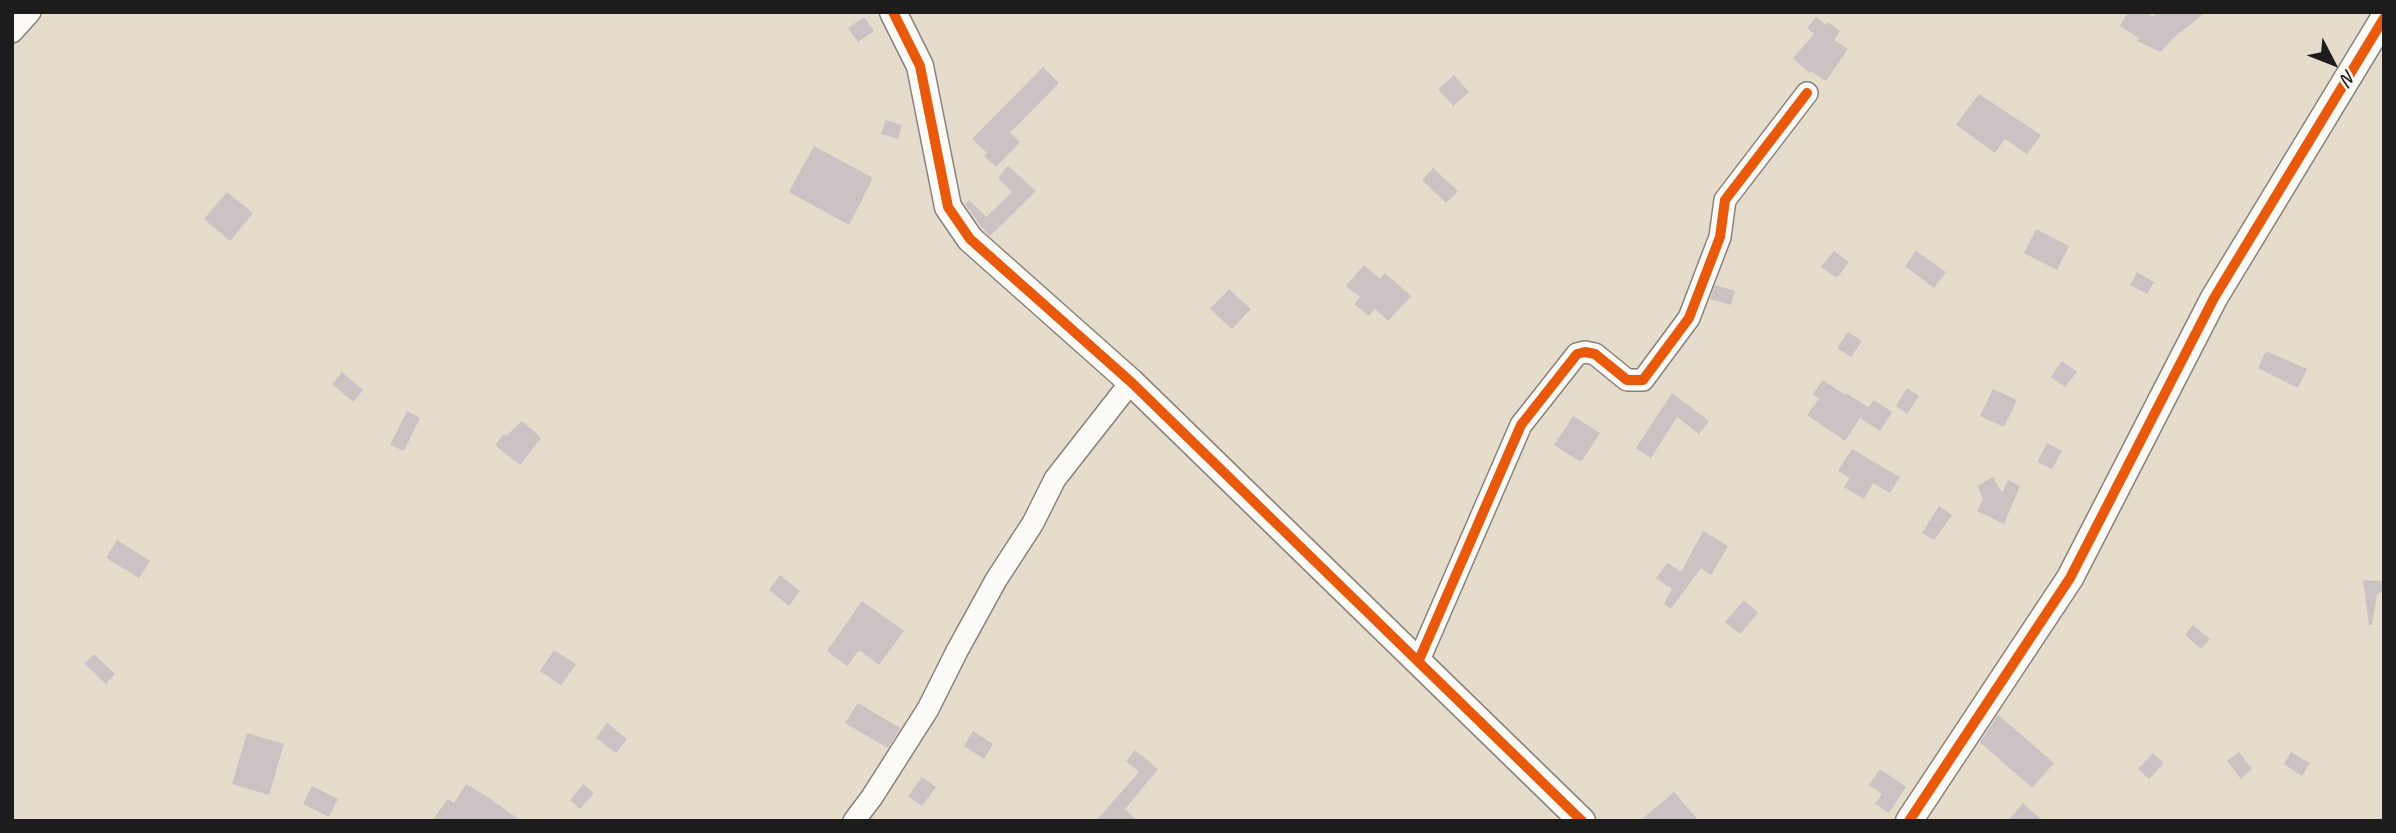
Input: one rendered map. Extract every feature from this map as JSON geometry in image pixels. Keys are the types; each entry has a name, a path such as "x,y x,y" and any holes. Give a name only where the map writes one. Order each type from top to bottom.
{"street":[{"path":"12,33 30,12"},
{"path":"892,12 920,66 948,207 970,239 1132,382 1582,821"},
{"path":"1909,821 2070,578 2214,298 2384,19"},
{"path":"1419,660 1521,425 1577,354 1595,354 1628,380 1643,380 1689,318 1720,236 1725,200 1807,93"},
{"path":"854,821 928,709 996,580 1033,523 1055,479 1132,382"}],"building":[{"path":"2128,12 2146,12 2153,17 2157,12 2206,12 2172,39 2161,52 2137,41 2139,38 2120,26"},
{"path":"864,17 874,31 858,42 848,28"},
{"path":"1816,17 1840,31 1834,40 1848,49 1826,81 1811,71 1809,73 1793,58 1814,34 1807,28"},
{"path":"1043,67 1059,83 1010,133 1020,142 996,167 984,156 987,153 972,139"},
{"path":"1454,75 1469,92 1453,106 1438,89"},
{"path":"1979,94 2041,135 2027,154 2005,139 1995,153 1956,125"},
{"path":"886,120 902,125 898,139 881,134"},
{"path":"814,146 873,178 849,225 789,192"},
{"path":"1008,166 1036,191 990,236 965,204 969,200 986,217 1012,192 998,178"},
{"path":"1433,168 1458,191 1446,203 1422,180"},
{"path":"227,192 253,213 230,241 204,219"},
{"path":"2036,229 2069,246 2057,270 2024,253"},
{"path":"1834,251 1849,262 1837,278 1821,267"},
{"path":"1916,251 1946,272 1934,288 1905,266"},
{"path":"1364,265 1380,279 1385,273 1411,296 1388,321 1375,309 1369,316 1354,304 1360,297 1346,286"},
{"path":"2137,272 2154,282 2147,294 2130,285"},
{"path":"1715,285 1735,291 1731,305 1710,299"},
{"path":"1229,289 1251,309 1232,329 1210,309"},
{"path":"1848,332 1862,341 1851,357 1837,348"},
{"path":"2266,351 2307,369 2298,388 2258,368"},
{"path":"2062,361 2077,372 2065,387 2051,377"},
{"path":"342,372 363,390 353,402 332,384"},
{"path":"1823,380 1868,407 1874,400 1892,412 1880,431 1860,418 1845,441 1807,415 1819,399 1813,394"},
{"path":"1907,388 1919,396 1907,414 1896,406"},
{"path":"1993,389 2017,400 2004,427 1980,416"},
{"path":"1672,393 1709,421 1699,434 1677,417 1651,458 1636,448"},
{"path":"407,411 420,418 404,451 390,445"},
{"path":"1573,416 1600,433 1581,462 1554,445"},
{"path":"522,421 541,438 520,465 495,445 504,434 506,436"},
{"path":"2047,443 2062,451 2052,469 2037,462"},
{"path":"1852,449 1900,477 1890,493 1873,483 1864,499 1844,487 1850,478 1838,471"},
{"path":"1993,477 2002,493 2008,480 2020,486 2004,524 1977,511 1983,499 1977,486"},
{"path":"1939,506 1952,515 1934,540 1922,533"},
{"path":"1703,531 1728,546 1711,575 1701,568 1671,609 1664,604 1672,589 1656,578 1668,563 1681,572"},
{"path":"117,540 150,561 139,578 106,558"},
{"path":"780,575 800,591 789,606 769,590"},
{"path":"2363,580 2384,581 2384,590 2377,594 2372,625 2369,625"},
{"path":"1744,600 1758,613 1740,634 1725,622"},
{"path":"862,601 904,631 879,665 859,650 847,666 827,651"},
{"path":"2193,625 2210,639 2201,649 2185,635"},
{"path":"554,650 576,664 561,685 540,671"},
{"path":"94,654 115,674 106,684 85,664"},
{"path":"858,703 900,728 888,748 845,723"},
{"path":"1998,715 2054,763 2032,788 1980,742"},
{"path":"607,723 627,739 616,753 596,738"},
{"path":"973,731 993,744 984,759 964,746"},
{"path":"247,733 284,744 269,795 232,784"},
{"path":"1135,750 1158,769 1125,809 1138,821 1096,821 1139,772 1126,761"},
{"path":"2239,752 2252,769 2241,779 2227,761"},
{"path":"2291,752 2310,763 2302,776 2284,764"},
{"path":"2153,753 2164,763 2149,779 2138,769"},
{"path":"1880,769 1906,787 1889,813 1875,804 1882,794 1869,785"},
{"path":"922,777 936,787 922,806 908,796"},
{"path":"466,784 521,821 432,821 448,799 454,803"},
{"path":"583,784 594,793 580,809 570,800"},
{"path":"312,786 338,799 329,817 303,804"},
{"path":"1674,792 1699,821 1640,821"},
{"path":"2023,803 2043,821 2008,821"}],"cycle path":[{"path":"893,12 920,66 948,207 970,239 1131,382 1582,821"},
{"path":"1909,821 2070,578 2214,298 2384,18"},
{"path":"1419,660 1521,425 1577,354 1595,354 1627,380 1643,380 1689,318 1720,237 1725,200 1807,93"}]}
